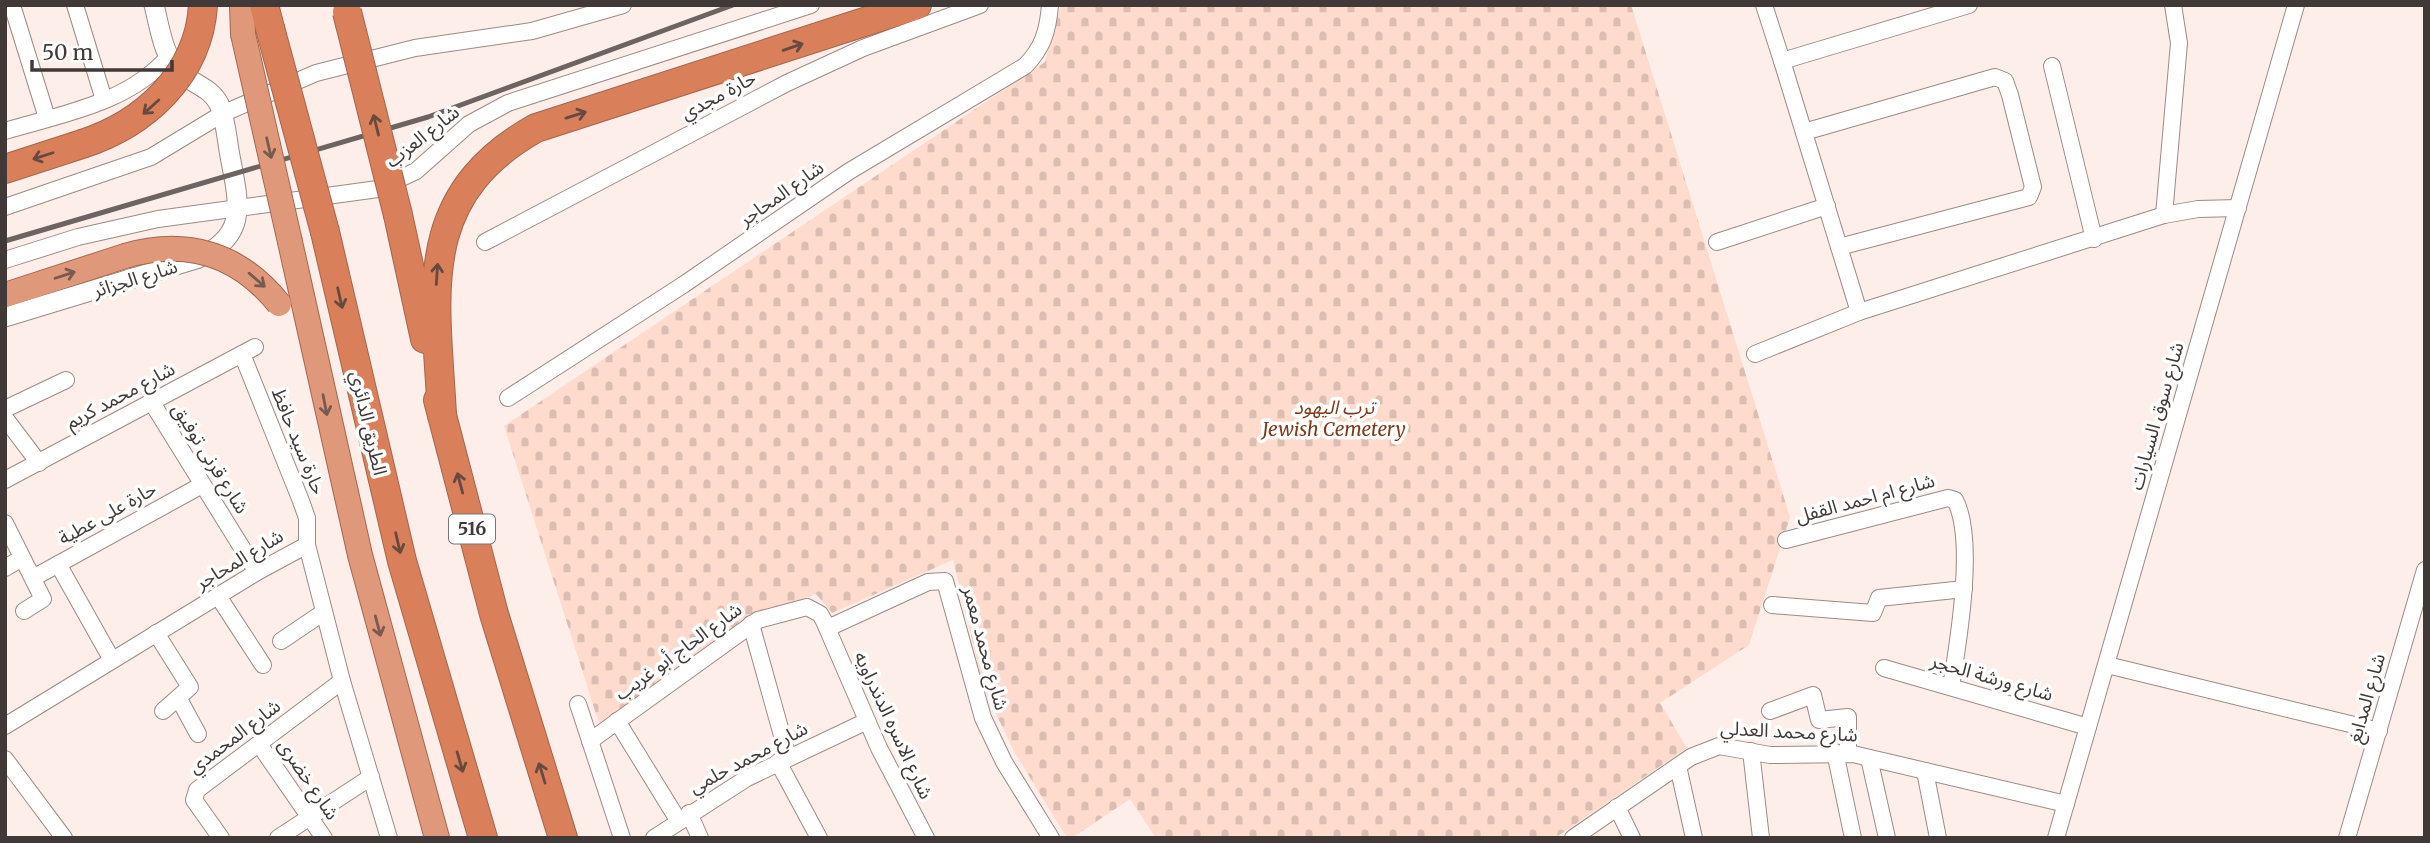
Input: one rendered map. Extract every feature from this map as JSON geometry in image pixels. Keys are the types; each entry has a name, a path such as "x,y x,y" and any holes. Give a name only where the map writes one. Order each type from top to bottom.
{"highway":[{"path":"5,169 104,137 145,113 163,97 189,58 203,5"},
{"path":"242,5 243,34 363,568 437,838"},
{"path":"442,415 436,281 439,254 457,202 490,159 536,128 917,5"},
{"name":"516","path":"346,9 398,215 442,415 494,614 563,838"},
{"name":"الطريق الدائري","path":"267,17 325,232 402,561 483,838"},
{"path":"5,295 125,256 167,247 210,253 230,261 257,280 279,304 317,362"}],"street":[{"path":"12,5 47,118"},
{"path":"75,5 104,100"},
{"path":"154,5 169,56 184,75 209,90 222,114 240,208"},
{"path":"5,207 151,157 222,114 316,73 415,48 532,31 623,5"},
{"name":"شارع العزب","path":"5,260 118,227 364,192 392,185 416,171 469,124 508,103 811,5"},
{"name":"حارة مجدي","path":"485,242 811,71 863,48 980,5"},
{"name":"شارع المحاجر","path":"508,398 683,285 848,172 1025,66 1038,53 1046,35 1050,5"},
{"path":"1764,5 1860,312"},
{"path":"1782,61 1969,5"},
{"path":"2164,215 2179,43 2173,5"},
{"name":"شارع سوق السيارات","path":"2056,838 2296,5"},
{"path":"5,131 104,100 137,86 169,56"},
{"path":"2052,66 2094,239"},
{"path":"1804,132 1995,77 2005,81 2010,95 2033,187 2029,197 1839,247"},
{"path":"1717,242 1827,206"},
{"name":"شارع الجزائر","path":"5,317 206,255 232,230 240,208"},
{"path":"1755,354 1860,312 2164,215 2199,209 2238,208"},
{"name":"شارع محمد كريم","path":"5,480 248,351"},
{"name":"حارة سيد حافظ","path":"248,351 301,501 308,527 307,545"},
{"path":"5,408 66,380"},
{"name":"شارع قرنى توفيق","path":"151,401 257,572"},
{"path":"5,418 39,463"},
{"name":"حارة على عطية","path":"33,578 202,485"},
{"name":"شارع ام احمد القفل","path":"1786,540 1953,499 1958,506 1961,530 1964,589"},
{"path":"5,523 43,599 24,611"},
{"name":"شارع المحاجر","path":"5,726 257,572 307,545 342,681 390,838"},
{"path":"5,568 22,558"},
{"path":"58,564 112,660"},
{"name":"شارع المدابغ","path":"2347,838 2425,570"},
{"name":"شارع محمد معمر","path":"828,628 928,582 943,579 950,590 983,718 1004,762 1051,838"},
{"path":"1772,605 1873,613 1879,598 1964,589 1951,687"},
{"path":"218,596 263,665"},
{"name":"شارع الحاج أبو غريب","path":"590,741 764,617 807,607 820,614 828,628"},
{"path":"281,641 324,611"},
{"path":"751,624 783,760 819,838"},
{"name":"شارع الاسره الدندراويه","path":"828,628 867,721 926,838"},
{"path":"156,633 190,686 190,690 163,711"},
{"path":"2108,665 2379,731"},
{"name":"شارع ورشة الحجر","path":"1884,668 2088,727"},
{"name":"شارع المحمدي","path":"221,838 196,803 195,793 342,681"},
{"path":"1770,711 1812,695 1819,720 1848,717 1842,753 1853,838"},
{"path":"179,699 198,734"},
{"path":"578,704 622,838"},
{"path":"617,721 700,838"},
{"name":"شارع محمد حلمي","path":"654,838 683,817 783,760 867,721"},
{"name":"شارع خضرى","path":"259,744 324,838"},
{"name":"شارع محمد العدلي","path":"1580,836 1617,807 1712,747 1779,756 1842,753 2066,804"},
{"path":"1751,751 1761,838"},
{"path":"1869,758 1887,838"},
{"path":"5,759 64,838"},
{"path":"1678,766 1694,838"},
{"path":"1925,771 1938,838"},
{"path":"278,838 371,776"},
{"path":"1617,807 1632,838"}],"green space":[{"name":"ترب اليهود Jewish Cemetery","path":"1061,5 1631,5 1790,517 1749,645 1660,703 1687,748 1555,838 1156,838 1130,799 1072,838 1067,838 1015,753 984,689 953,560 832,613 816,594 750,619 599,723 504,426 1045,62"}],"railway":[{"path":"5,241 428,117 733,5"}]}
